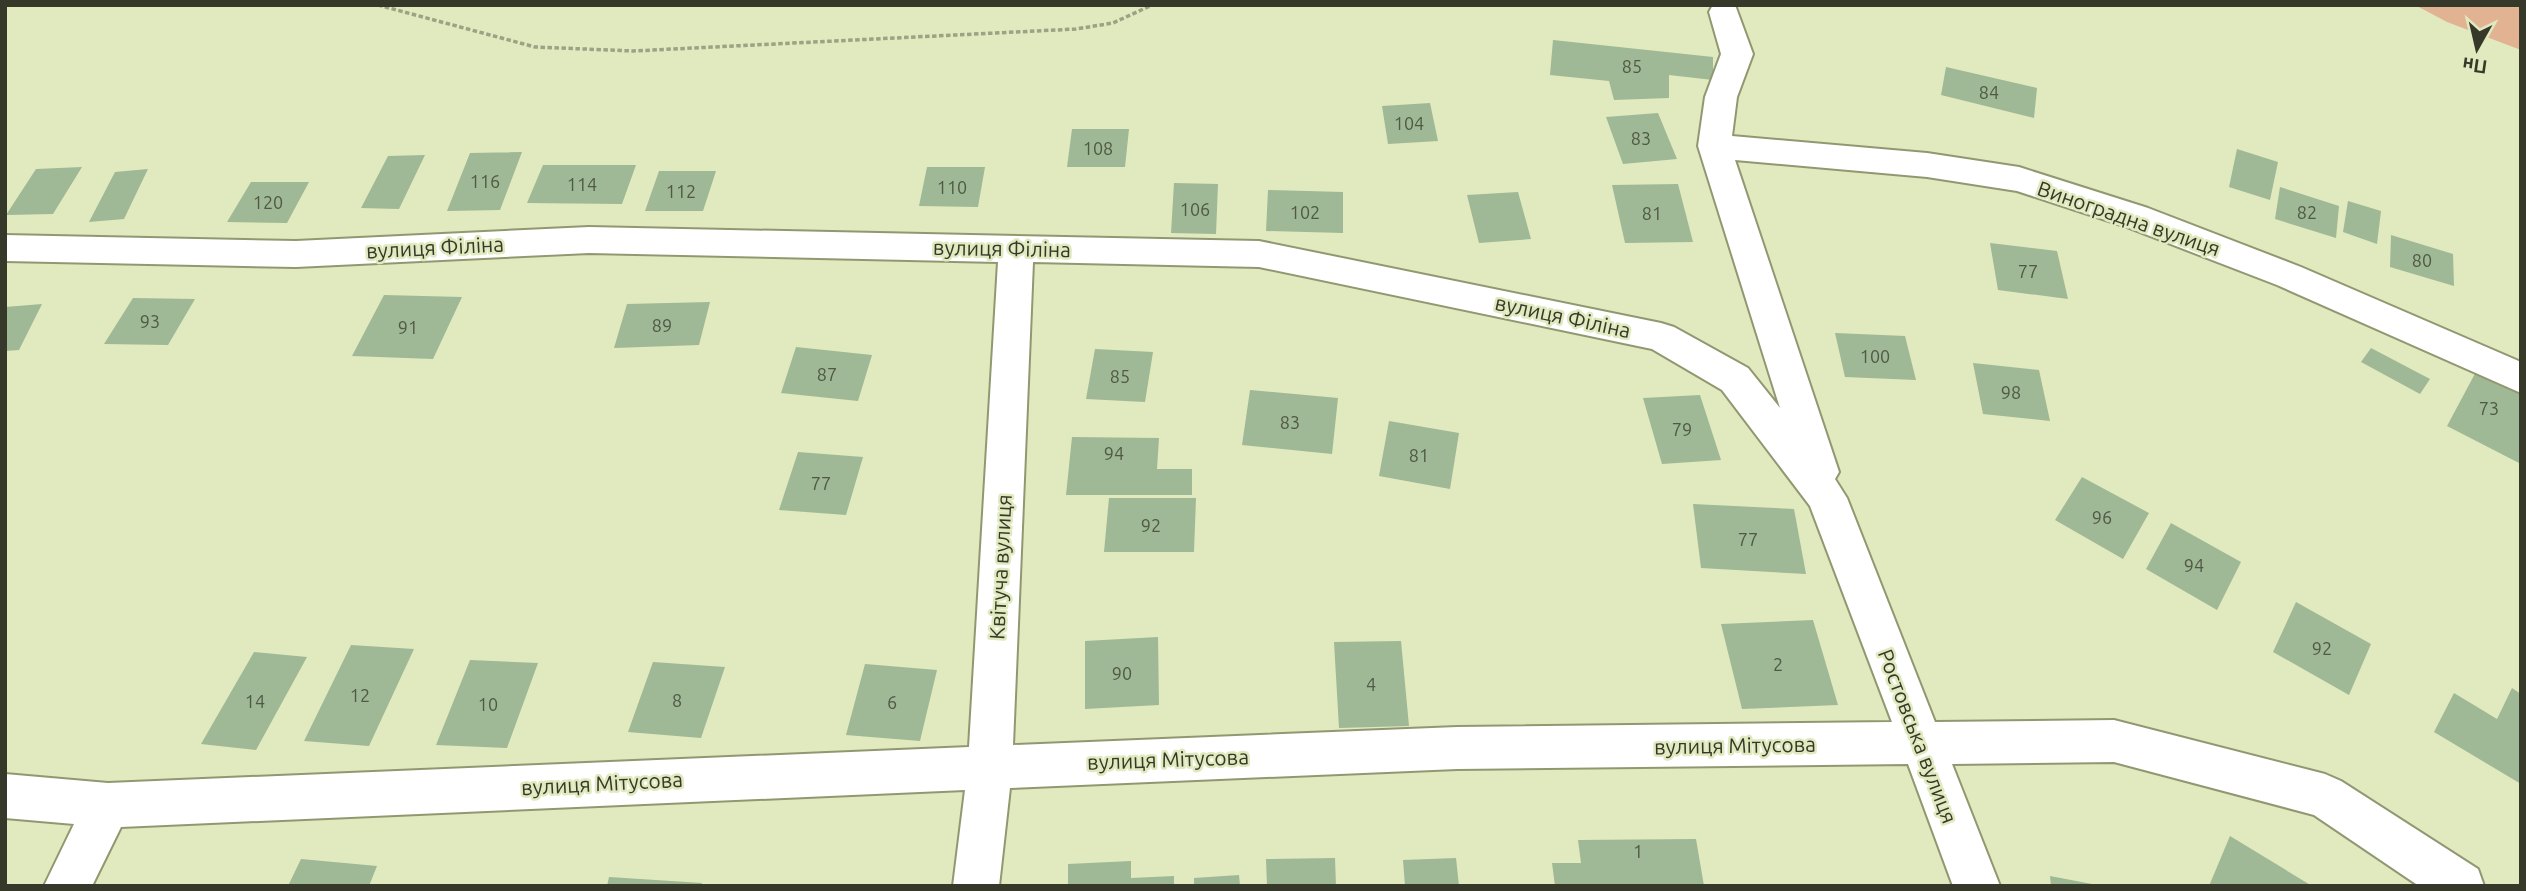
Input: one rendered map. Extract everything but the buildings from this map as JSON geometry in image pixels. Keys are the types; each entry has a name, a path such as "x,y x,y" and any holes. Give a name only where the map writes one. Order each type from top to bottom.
{"street":[{"path":"1724,12 1737,54 1721,97 1714,146 1827,498"},
{"name":"Виноградна вулиця","path":"1714,146 1927,165 2019,180 2136,217 2289,276 2521,378"},
{"name":"вулиця Філіна","path":"5,248 296,254 589,240 1259,254 1661,337 1735,379 1827,498 1859,586"},
{"name":"Квітуча вулиця","path":"976,886 990,766 1016,248"},
{"name":"Ростовська вулиця","path":"1859,586 1977,886"},
{"name":"вулиця Мітусова","path":"5,796 108,805 1457,748 2114,741 2325,796 2460,886"},
{"path":"67,886 108,805"}],"path":[{"path":"378,5 536,47 582,51 633,51 1076,29 1113,23 1152,5"}],"shaded area":[{"path":"2415,5 2521,5 2521,50 2447,22"}]}
